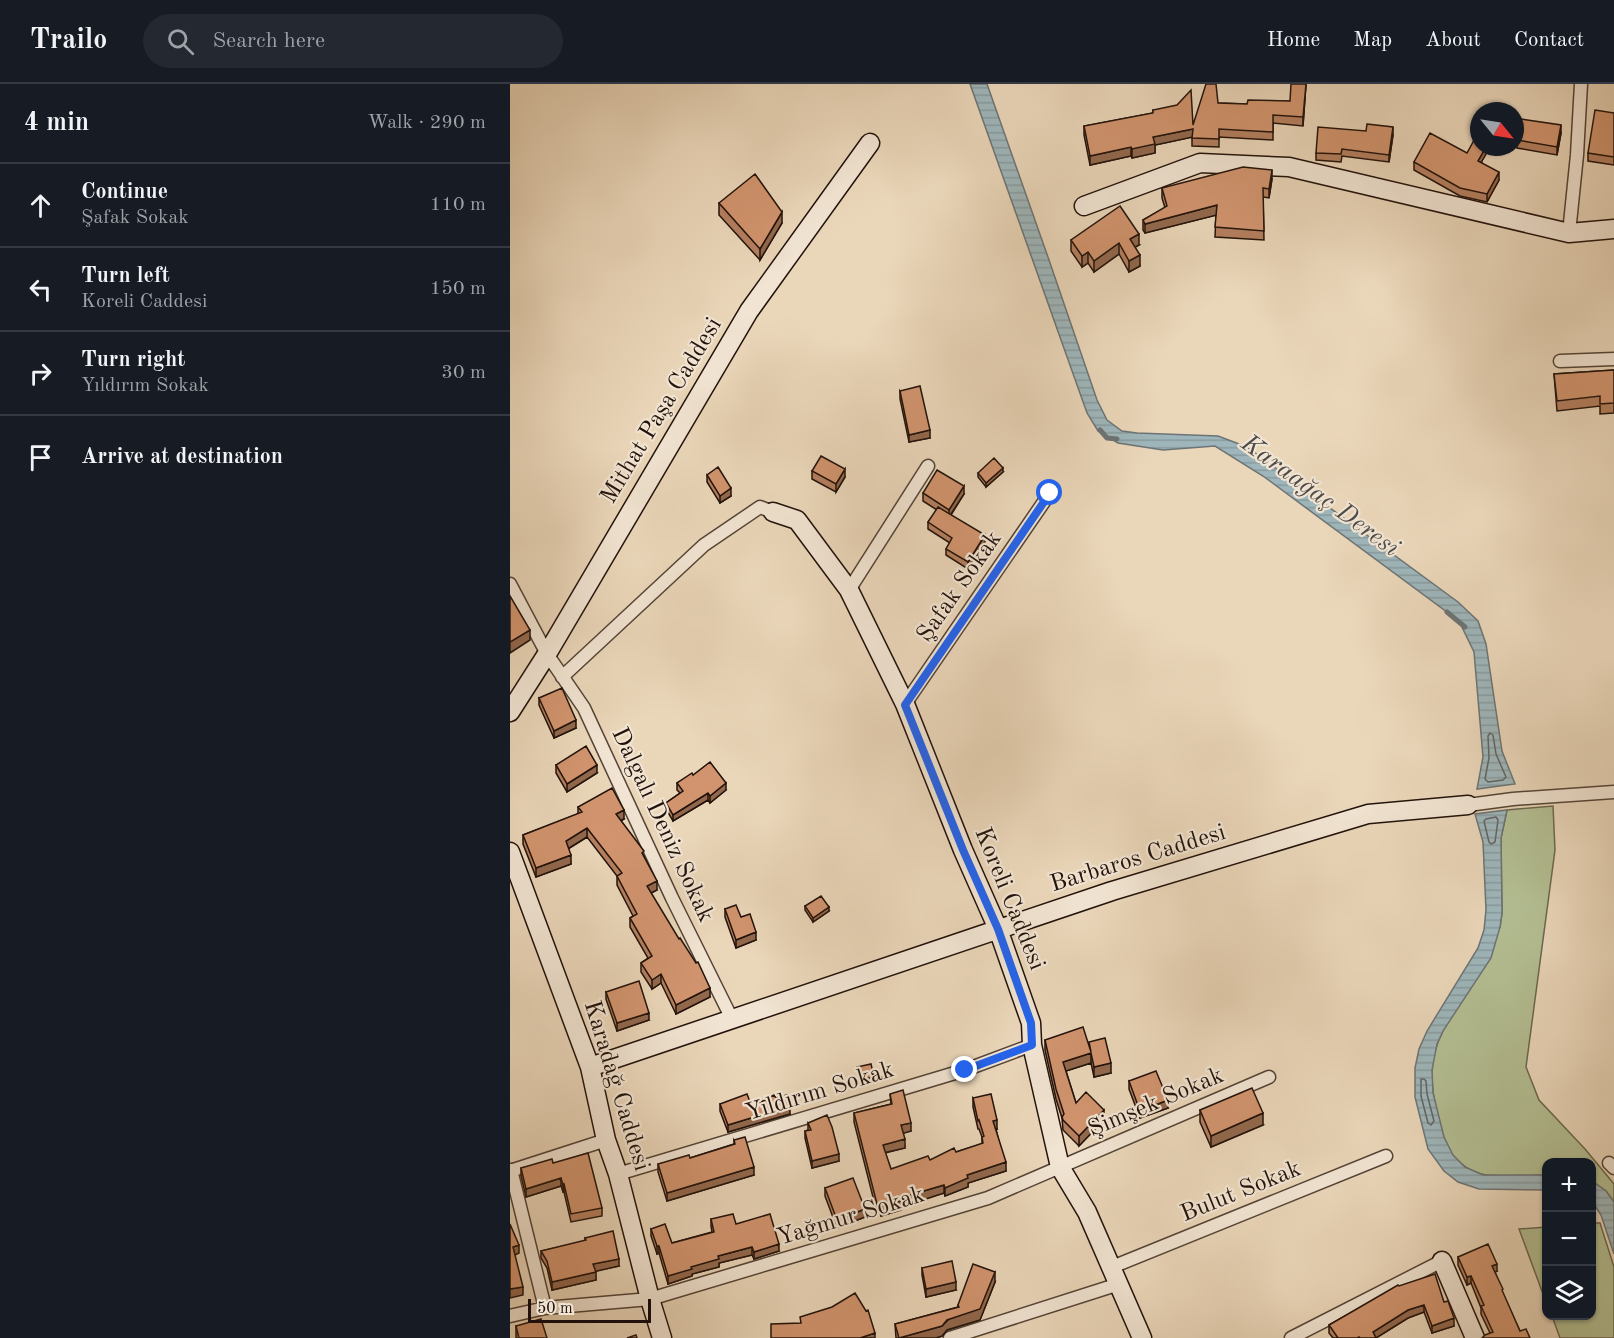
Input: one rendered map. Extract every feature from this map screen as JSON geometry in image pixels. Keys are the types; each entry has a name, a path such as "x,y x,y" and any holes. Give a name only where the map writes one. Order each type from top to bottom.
{"street":[{"path":"1569,232 1581,84"},
{"name":"Mithat Paşa Caddesi","path":"510,712 547,654 749,311 870,143"},
{"path":"1084,206 1200,163 1289,166 1569,232 1614,229"},
{"path":"1560,361 1614,358"},
{"path":"849,590 927,466"},
{"name":"Şafak Sokak","path":"905,705 1050,493"},
{"path":"562,677 704,545 760,507 773,512"},
{"name":"Koreli Caddesi","path":"773,512 797,520 849,590 905,705 963,850 998,929 1031,1023 1032,1045 1060,1167 1087,1212 1142,1338"},
{"name":"Dalgalı Deniz Sokak","path":"510,584 547,654 584,708 667,887 732,1019"},
{"path":"1468,806 1513,799 1614,792"},
{"name":"Barbaros Caddesi","path":"590,1067 1112,891 1368,814 1468,806"},
{"name":"Karadağ Caddesi","path":"510,852 590,1067 606,1140 618,1174 662,1338"},
{"name":"Yıldırım Sokak","path":"618,1174 965,1070 1032,1045"},
{"name":"Şimşek Sokak","path":"1060,1167 1269,1077"},
{"path":"545,1308 510,1170 606,1140"},
{"name":"Bulut Sokak","path":"950,1338 1115,1275 1386,1156"},
{"name":"Yağmur Sokak","path":"510,1316 545,1308 650,1299 988,1198 1060,1167"},
{"path":"1291,1338 1443,1261 1475,1338"}],"green space":[{"path":"1553,806 1555,850 1526,1067 1539,1100 1592,1158 1542,1158 1542,1175 1487,1175 1477,1173 1460,1163 1449,1150 1445,1140 1432,1081 1434,1056 1443,1031 1500,927 1502,913 1501,838 1507,810"},
{"path":"1596,1162 1614,1184 1614,1202 1606,1191 1596,1184"},
{"path":"1596,1223 1600,1223 1614,1267 1614,1338 1560,1338 1553,1320 1596,1320"},
{"path":"1542,1227 1542,1291 1519,1229"}],"water":[{"path":"970,84 987,84 1097,400 1107,420 1122,431 1218,436 1247,447 1458,602 1478,621 1486,644 1502,751 1515,784 1477,789 1483,757 1474,652 1459,621 1263,476 1215,446 1163,450 1118,443 1098,431 1087,413"},
{"path":"1507,810 1501,838 1502,913 1500,927 1491,958 1443,1031 1437,1044 1432,1070 1433,1093 1444,1137 1453,1155 1465,1167 1483,1175 1542,1175 1542,1190 1479,1189 1458,1182 1444,1171 1428,1149 1415,1097 1415,1068 1419,1049 1427,1031 1478,948 1484,930 1486,910 1483,842 1475,814"},
{"path":"1596,1184 1606,1191 1614,1202 1614,1254 1601,1215 1596,1207"}],"building":[{"path":"1206,84 1216,84 1218,103 1247,104 1248,100 1290,101 1291,84 1306,84 1303,117 1273,115 1273,132 1219,129 1219,139 1192,138 1193,129 1153,137 1155,144 1090,156 1084,126 1153,113 1153,110 1177,105 1191,90 1193,125"},
{"path":"1595,110 1614,113 1614,157 1588,153"},
{"path":"1524,119 1561,125 1557,147 1524,141"},
{"path":"1367,124 1393,127 1389,155 1342,149 1341,154 1316,153 1318,127 1366,131"},
{"path":"1430,133 1467,153 1470,148 1470,156 1481,156 1478,161 1499,172 1487,194 1460,188 1414,162"},
{"path":"1243,167 1272,170 1269,189 1263,188 1264,231 1215,227 1217,205 1145,224 1143,220 1167,206 1162,188"},
{"path":"755,174 782,212 760,249 719,203"},
{"path":"1120,206 1139,234 1130,239 1140,255 1129,261 1119,243 1094,261 1088,252 1082,256 1071,240"},
{"path":"1614,370 1614,403 1600,404 1600,396 1557,401 1554,374"},
{"path":"920,386 930,430 909,435 900,391"},
{"path":"821,456 845,469 836,484 812,471"},
{"path":"994,458 1003,468 986,483 978,473"},
{"path":"718,467 731,488 720,496 707,475"},
{"path":"937,470 964,486 949,510 923,493"},
{"path":"938,507 985,535 968,562 946,549 952,538 928,522"},
{"path":"510,596 530,630 510,642"},
{"path":"562,688 576,720 554,731 539,698"},
{"path":"586,746 597,765 567,784 556,765"},
{"path":"710,762 726,783 710,796 708,793 673,815 666,803 683,791 677,783 692,773 693,775"},
{"path":"612,788 624,810 616,814 644,851 642,853 657,881 647,886 679,939 696,963 698,962 710,988 676,1005 661,974 652,980 641,963 652,956 630,918 637,914 617,876 622,873 587,828 566,841 571,855 536,868 523,835 582,812 578,807"},
{"path":"821,896 829,907 813,918 805,906"},
{"path":"736,905 741,917 750,914 756,932 736,940 725,909"},
{"path":"639,981 649,1013 617,1023 606,992"},
{"path":"1083,1027 1091,1052 1089,1042 1105,1038 1111,1063 1094,1067 1091,1053 1063,1062 1076,1103 1086,1092 1104,1110 1079,1136 1063,1120 1064,1114 1045,1040"},
{"path":"871,1064 874,1077 860,1080 857,1067"},
{"path":"1156,1071 1168,1100 1140,1111 1129,1081"},
{"path":"1252,1088 1263,1113 1211,1136 1200,1110"},
{"path":"903,1090 911,1123 901,1125 905,1139 883,1145 891,1169 928,1156 930,1160 954,1148 956,1152 983,1143 982,1137 984,1136 973,1098 991,1094 997,1120 993,1121 1006,1162 967,1175 968,1178 945,1188 944,1185 900,1198 901,1201 881,1207 880,1203 877,1204 854,1113 892,1104 890,1094"},
{"path":"747,1094 752,1107 774,1095 776,1098 787,1095 790,1106 728,1125 720,1104"},
{"path":"827,1115 839,1154 812,1161 805,1131 811,1130 808,1123"},
{"path":"745,1137 754,1167 667,1193 658,1164 689,1155 690,1158 735,1144 734,1140"},
{"path":"588,1153 602,1208 571,1214 561,1178 526,1189 521,1168 552,1159 553,1163"},
{"path":"853,1178 865,1209 837,1220 825,1188"},
{"path":"733,1214 736,1224 770,1214 779,1244 754,1252 752,1247 718,1256 719,1259 668,1276 651,1229 665,1224 672,1243 714,1232 711,1219"},
{"path":"510,1224 519,1245 513,1247 523,1287 510,1289"},
{"path":"613,1231 619,1259 593,1264 596,1272 552,1282 547,1261 541,1251"},
{"path":"1488,1244 1497,1264 1492,1266 1520,1331 1526,1329 1530,1338 1482,1338 1493,1332 1471,1276 1467,1277 1458,1257"},
{"path":"952,1261 956,1282 926,1289 922,1268"},
{"path":"973,1264 995,1272 980,1309 947,1320 942,1326 899,1338 895,1324 959,1307"},
{"path":"1435,1274 1444,1302 1448,1301 1454,1318 1432,1326 1424,1305 1408,1310 1373,1332 1376,1338 1338,1338 1329,1325 1398,1285"},
{"path":"855,1293 866,1311 868,1310 875,1333 860,1338 771,1338 771,1324 801,1323 800,1317 832,1307"},
{"path":"541,1319 547,1338 519,1338 516,1326"}],"waterway":[{"name":"Karaağaç Deresi","path":"1100,430 1107,438 1117,439"},
{"name":"Karaağaç Deresi","path":"1447,612 1465,627"}],"route":[{"path":"965,1070 1032,1045 1031,1023 998,929 963,850 905,705 1050,493"}]}
